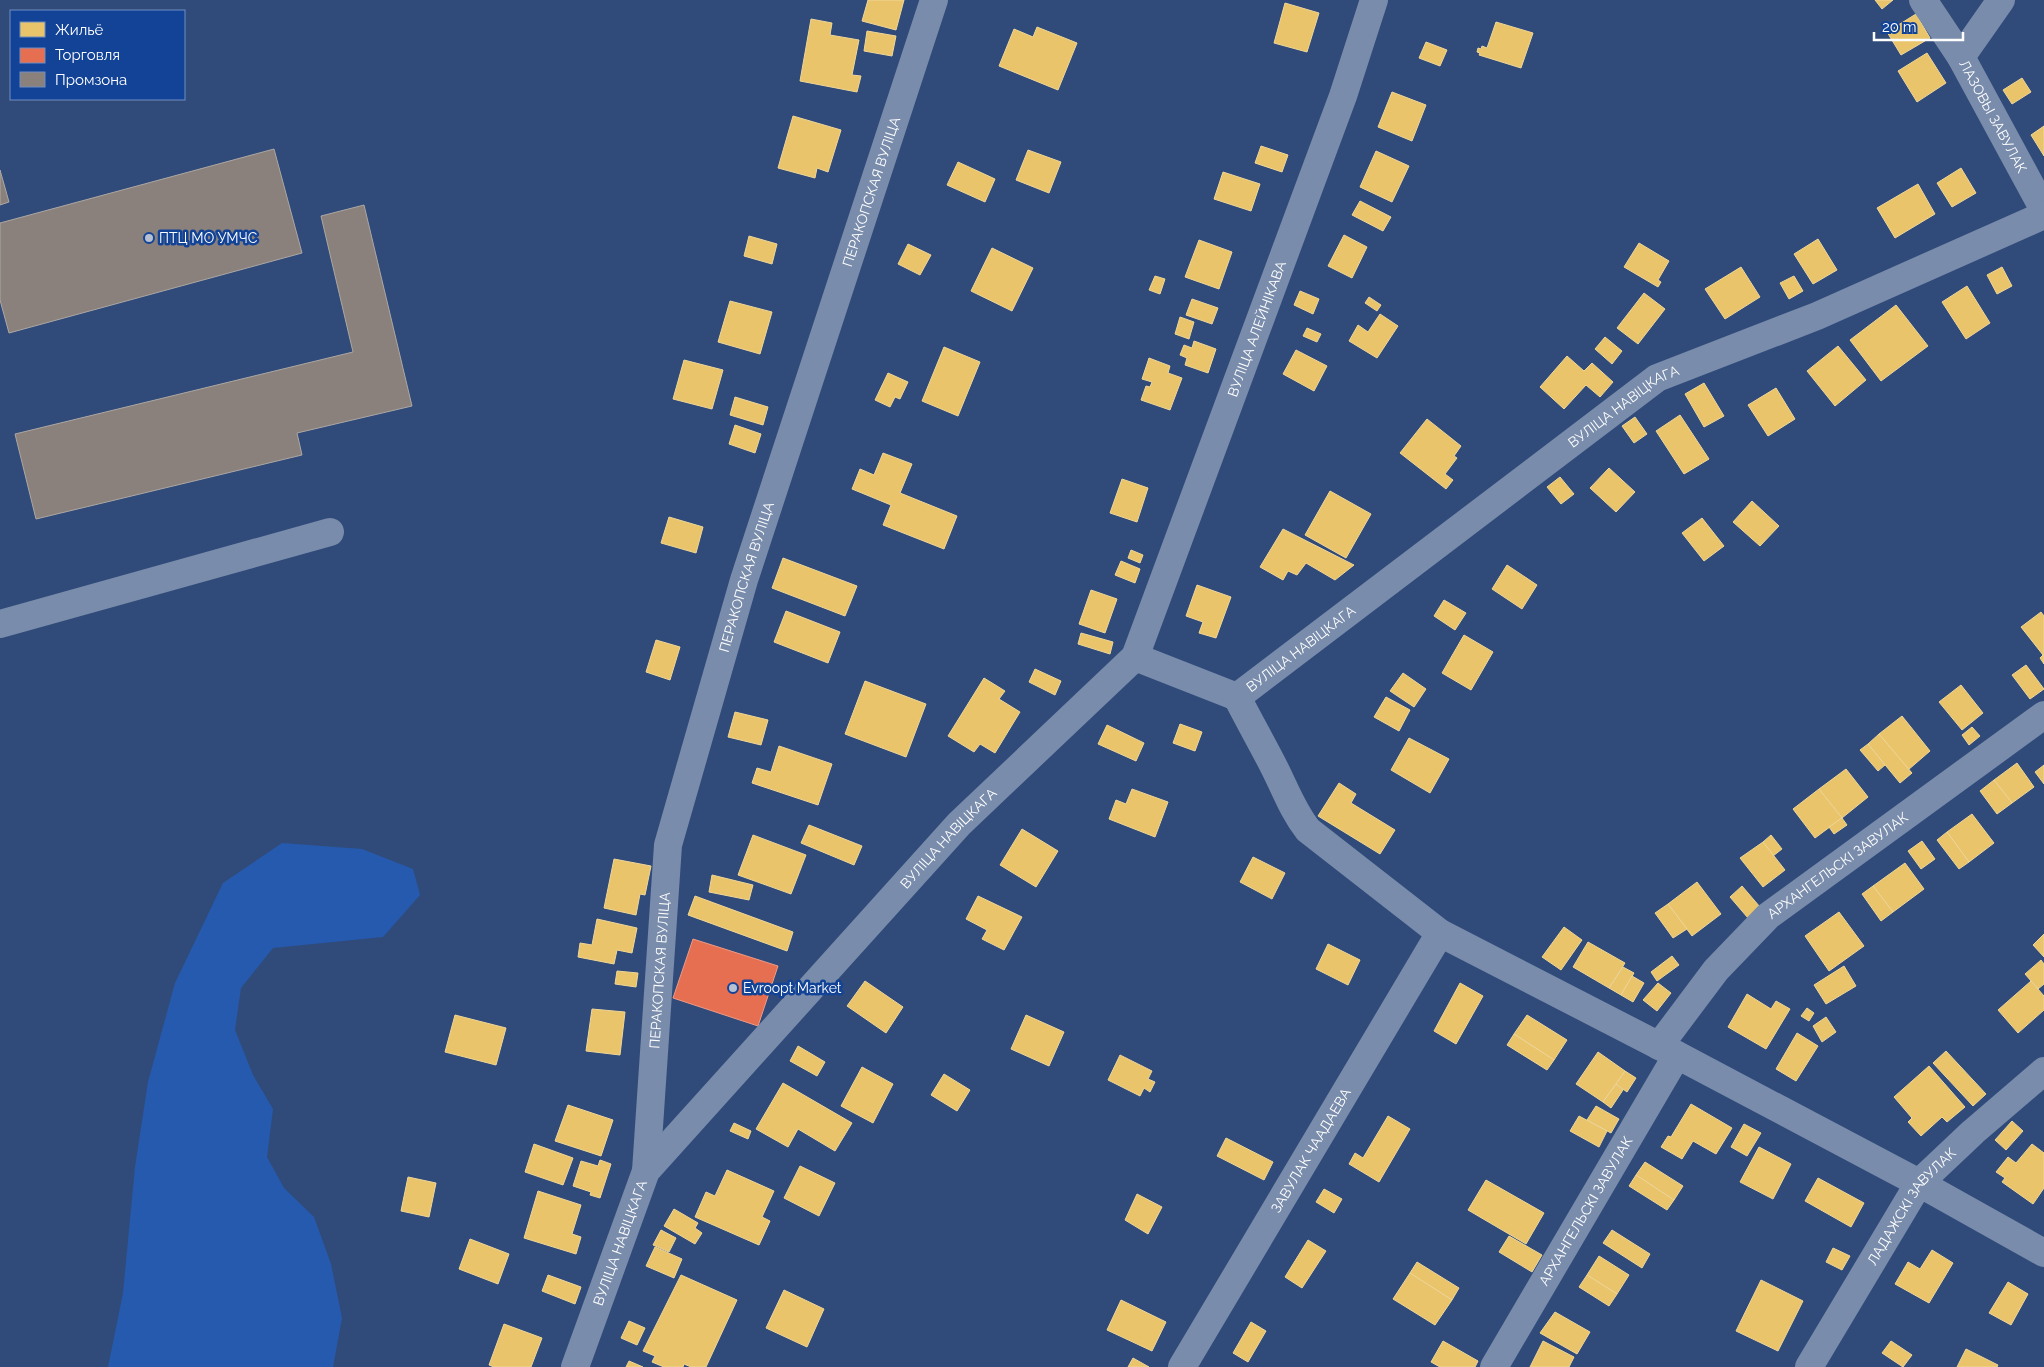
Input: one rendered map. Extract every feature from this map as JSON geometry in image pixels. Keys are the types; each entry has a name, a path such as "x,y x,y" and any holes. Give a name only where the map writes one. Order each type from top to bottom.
{"street":[{"name":"ПЕРАКОПСКАЯ ВУЛІЦА","path":"646,1170 668,846 744,580 934,0"},
{"name":"ВУЛІЦА АЛЕЙНІКАВА","path":"1135,657 1343,96 1374,0"},
{"name":"ЛАЗОВЫ ЗАВУЛАК","path":"1923,0 1961,57 2044,210"},
{"path":"1961,57 2001,0"},
{"name":"ВУЛІЦА НАВІЦКАГА","path":"576,1367 646,1170 959,824 1135,657 1237,697 1656,378 1817,316 2044,215"},
{"path":"0,624 330,532"},
{"path":"1237,697 1276,770 1297,817 1308,830 1440,933 1919,1183 2044,1253"},
{"name":"АРХАНГЕЛЬСКІ ЗАВУЛАК","path":"1494,1367 1668,1051 1716,970 1768,916 2044,715"},
{"name":"ЗАВУЛАК ЧААДАЕВА","path":"1182,1367 1440,933"},
{"name":"ЛАДАЖСКІ ЗАВУЛАК","path":"1809,1367 1919,1183 1973,1132 2044,1071"}],"shaded area":[{"path":"282,843 362,849 413,869 420,895 383,937 273,948 241,988 235,1030 253,1075 273,1109 267,1157 284,1188 314,1217 331,1264 342,1318 333,1367 108,1367 123,1293 135,1167 148,1082 175,983 223,883"}],"building: Жильё":[{"path":"868,0 904,0 896,30 862,21"},
{"path":"1875,0 1893,0 1882,9"},
{"path":"1285,3 1319,13 1307,52 1274,43"},
{"path":"1916,14 1930,38 1901,55 1887,32"},
{"path":"811,19 832,23 830,35 859,40 852,75 861,76 857,92 800,81"},
{"path":"1496,22 1533,33 1521,68 1479,55 1480,53 1477,52 1478,48 1481,49 1482,46 1487,48"},
{"path":"1037,27 1077,43 1058,90 999,66 1014,29 1033,37"},
{"path":"867,31 896,36 892,56 864,51"},
{"path":"1426,42 1447,50 1440,66 1419,58"},
{"path":"1927,53 1946,83 1917,102 1898,71"},
{"path":"2022,78 2031,92 2012,104 2003,90"},
{"path":"1392,92 1426,105 1412,141 1378,127"},
{"path":"793,116 841,130 828,172 817,168 815,178 778,168"},
{"path":"2044,126 2044,156 2031,135"},
{"path":"1261,146 1288,155 1282,172 1255,163"},
{"path":"1028,150 1061,162 1049,193 1016,180"},
{"path":"1376,151 1409,166 1392,202 1360,187"},
{"path":"958,162 995,179 985,202 947,185"},
{"path":"1961,168 1976,193 1952,207 1937,183"},
{"path":"1223,172 1260,184 1251,211 1214,199"},
{"path":"1918,184 1935,214 1895,238 1877,208"},
{"path":"1360,201 1391,217 1383,231 1352,215"},
{"path":"1344,235 1367,247 1352,278 1328,266"},
{"path":"749,236 777,244 772,264 744,256"},
{"path":"1818,239 1837,270 1813,284 1794,254"},
{"path":"1199,240 1232,252 1219,289 1185,277"},
{"path":"1639,243 1669,261 1658,280 1661,282 1658,287 1624,267"},
{"path":"908,244 931,255 920,275 898,264"},
{"path":"992,248 1033,268 1012,311 971,291"},
{"path":"1741,267 1760,297 1725,319 1705,289"},
{"path":"2002,267 2012,286 1997,294 1987,275"},
{"path":"1155,276 1165,279 1160,294 1149,290"},
{"path":"1794,276 1803,291 1789,299 1780,283"},
{"path":"1967,286 1990,323 1966,339 1942,302"},
{"path":"1300,291 1319,299 1313,314 1294,305"},
{"path":"1644,293 1665,309 1638,344 1617,328"},
{"path":"1369,297 1381,305 1377,311 1365,303"},
{"path":"1192,299 1218,308 1212,324 1186,315"},
{"path":"730,301 772,312 760,354 718,342"},
{"path":"1896,305 1928,346 1881,381 1850,340"},
{"path":"1380,314 1398,326 1377,358 1349,341 1358,325 1368,332"},
{"path":"1180,317 1194,322 1189,339 1175,334"},
{"path":"1307,328 1321,334 1317,342 1303,336"},
{"path":"1605,337 1622,351 1612,364 1595,349"},
{"path":"1194,341 1216,349 1208,373 1185,365 1187,358 1180,355 1184,345 1192,348"},
{"path":"1838,346 1866,380 1835,406 1807,371"},
{"path":"944,347 980,362 958,416 922,401"},
{"path":"1296,350 1327,366 1314,391 1283,374"},
{"path":"1567,356 1584,371 1592,363 1613,382 1600,397 1586,385 1564,409 1540,387"},
{"path":"1149,358 1170,366 1168,373 1182,378 1170,410 1141,400 1146,386 1150,387 1152,382 1142,379"},
{"path":"684,360 723,370 712,409 673,399"},
{"path":"888,373 908,382 900,399 895,397 890,407 875,400"},
{"path":"1704,383 1724,416 1704,427 1685,394"},
{"path":"1776,388 1795,419 1768,436 1748,405"},
{"path":"735,397 768,407 763,425 730,415"},
{"path":"1680,415 1709,459 1684,474 1656,431"},
{"path":"1635,417 1647,434 1634,443 1622,426"},
{"path":"1427,419 1461,446 1454,456 1457,458 1445,474 1453,480 1446,489 1400,453"},
{"path":"735,425 761,434 755,453 729,444"},
{"path":"883,453 912,464 900,493 957,516 944,549 883,525 891,505 852,489 860,469 874,475"},
{"path":"1609,468 1635,492 1616,512 1590,488"},
{"path":"1560,477 1574,494 1561,504 1547,487"},
{"path":"1122,479 1148,488 1137,522 1110,513"},
{"path":"1330,491 1371,514 1346,558 1305,535"},
{"path":"1752,501 1779,526 1760,546 1733,522"},
{"path":"669,517 703,527 696,553 661,543"},
{"path":"1702,518 1724,546 1704,561 1682,533"},
{"path":"1283,529 1354,565 1335,580 1306,563 1297,575 1288,571 1283,580 1260,567"},
{"path":"1131,550 1143,555 1140,563 1128,558"},
{"path":"783,558 857,586 845,616 772,588"},
{"path":"1121,561 1140,569 1135,583 1115,575"},
{"path":"1507,565 1537,585 1522,609 1492,589"},
{"path":"1197,585 1231,597 1216,638 1199,633 1203,622 1186,616"},
{"path":"1091,590 1117,599 1105,633 1079,624"},
{"path":"1444,600 1466,613 1455,630 1434,616"},
{"path":"786,611 840,632 828,663 774,642"},
{"path":"2041,612 2044,616 2044,664 2040,658 2043,655 2021,627"},
{"path":"1081,633 1113,642 1110,654 1078,644"},
{"path":"1464,635 1493,652 1471,690 1442,673"},
{"path":"656,640 680,647 670,680 646,672"},
{"path":"2026,665 2044,689 2030,699 2012,675"},
{"path":"1035,669 1061,681 1055,695 1029,682"},
{"path":"1403,673 1426,689 1414,707 1390,691"},
{"path":"984,678 1005,691 999,699 1020,712 995,753 980,744 974,752 948,736"},
{"path":"865,681 926,704 906,757 845,734"},
{"path":"1961,685 1983,713 1962,730 1939,702"},
{"path":"1386,697 1410,710 1399,731 1374,717"},
{"path":"735,712 768,720 761,745 728,737"},
{"path":"1902,716 1930,751 1908,770 1879,734"},
{"path":"1180,724 1202,732 1195,751 1173,743"},
{"path":"1107,725 1144,743 1136,761 1098,744"},
{"path":"1972,727 1980,736 1969,745 1962,735"},
{"path":"1879,734 1912,773 1900,783 1868,744"},
{"path":"1409,738 1449,759 1430,793 1391,770"},
{"path":"1868,744 1885,765 1878,771 1860,750"},
{"path":"779,746 832,764 818,805 752,783 757,768 771,772"},
{"path":"2017,763 2034,787 2012,803 1994,780"},
{"path":"2044,765 2044,784 2035,772"},
{"path":"1846,769 1868,797 1842,818 1819,789"},
{"path":"1994,780 2012,803 1997,814 1980,791"},
{"path":"1339,783 1356,794 1351,803 1395,830 1380,854 1318,816"},
{"path":"1132,789 1168,802 1155,837 1109,819 1116,800 1126,804"},
{"path":"1819,789 1842,818 1815,838 1793,809"},
{"path":"1972,814 1994,843 1969,862 1947,832"},
{"path":"1842,818 1847,825 1834,834 1829,827"},
{"path":"809,825 862,846 854,865 801,843"},
{"path":"1022,829 1058,851 1036,887 1000,865"},
{"path":"1947,832 1969,862 1959,869 1937,840"},
{"path":"753,835 806,855 791,894 738,875"},
{"path":"1771,835 1782,849 1773,856 1763,842"},
{"path":"1922,841 1935,859 1921,869 1908,851"},
{"path":"1763,842 1785,870 1763,887 1740,858"},
{"path":"1253,857 1285,873 1272,899 1240,882"},
{"path":"614,859 651,866 645,895 640,894 636,915 604,908"},
{"path":"1905,863 1924,889 1893,912 1873,886"},
{"path":"712,875 753,885 749,900 709,892"},
{"path":"1697,882 1721,914 1692,936 1668,904"},
{"path":"1742,886 1760,907 1748,918 1730,897"},
{"path":"1873,886 1893,912 1881,921 1862,894"},
{"path":"695,896 793,932 787,951 688,915"},
{"path":"978,896 1022,917 1004,950 982,939 987,930 966,919"},
{"path":"1668,904 1687,929 1673,938 1655,913"},
{"path":"1839,912 1864,946 1829,971 1805,936"},
{"path":"597,919 637,928 632,953 617,950 614,964 578,957 580,943 592,945"},
{"path":"1564,927 1582,940 1561,970 1542,957"},
{"path":"2044,934 2044,957 2033,945"},
{"path":"1588,942 1625,963 1609,988 1573,967"},
{"path":"1328,944 1360,960 1348,985 1316,969"},
{"path":"1672,956 1679,965 1657,981 1651,972"},
{"path":"2041,960 2044,964 2044,984 2038,989 2025,974"},
{"path":"1844,966 1856,986 1826,1004 1814,985"},
{"path":"1623,967 1634,973 1621,995 1609,988"},
{"path":"617,971 638,973 636,987 615,984"},
{"path":"1632,976 1644,983 1633,1002 1621,995"},
{"path":"865,981 903,1007 886,1033 847,1006"},
{"path":"2031,981 2044,996 2044,1010 2018,1033 1998,1010"},
{"path":"1460,983 1483,996 1456,1044 1434,1031"},
{"path":"1658,983 1671,993 1657,1011 1643,1000"},
{"path":"1747,994 1771,1009 1776,1001 1790,1009 1766,1049 1728,1027"},
{"path":"1807,1008 1814,1013 1809,1021 1801,1016"},
{"path":"592,1009 625,1012 620,1055 586,1051"},
{"path":"455,1015 506,1028 496,1065 445,1052"},
{"path":"1026,1015 1064,1032 1049,1066 1011,1049"},
{"path":"1527,1015 1567,1040 1554,1060 1514,1034"},
{"path":"1826,1017 1836,1032 1822,1042 1813,1026"},
{"path":"1797,1033 1818,1046 1796,1081 1776,1069"},
{"path":"1514,1034 1554,1060 1547,1070 1507,1045"},
{"path":"798,1046 825,1062 817,1076 790,1061"},
{"path":"1946,1051 1986,1094 1973,1106 1933,1063"},
{"path":"1598,1052 1625,1071 1603,1102 1576,1084"},
{"path":"1120,1055 1152,1071 1148,1079 1155,1082 1150,1092 1144,1088 1140,1096 1108,1080"},
{"path":"1929,1066 1965,1107 1947,1122 1942,1117 1921,1136 1908,1122 1912,1118 1894,1097"},
{"path":"862,1067 893,1084 873,1123 841,1106"},
{"path":"1625,1071 1636,1078 1627,1092 1616,1084"},
{"path":"944,1074 970,1090 957,1111 931,1095"},
{"path":"783,1083 852,1123 835,1151 798,1129 788,1147 756,1129"},
{"path":"1616,1084 1623,1090 1611,1108 1603,1102"},
{"path":"1691,1104 1732,1128 1716,1154 1693,1141 1682,1159 1661,1147 1668,1136 1671,1137"},
{"path":"568,1105 613,1120 601,1156 555,1141"},
{"path":"1596,1106 1619,1119 1611,1133 1587,1120"},
{"path":"1388,1116 1410,1129 1379,1182 1349,1164 1355,1153 1363,1158"},
{"path":"1579,1116 1607,1131 1599,1147 1570,1131"},
{"path":"2012,1121 2023,1131 2006,1150 1995,1140"},
{"path":"734,1123 751,1131 748,1139 730,1131"},
{"path":"1744,1124 1761,1133 1747,1156 1731,1147"},
{"path":"1226,1138 1273,1162 1264,1180 1217,1156"},
{"path":"534,1144 573,1158 563,1185 525,1172"},
{"path":"2032,1144 2044,1153 2044,1188 2033,1204 2002,1182 2005,1178 1996,1172 2008,1157 2016,1163"},
{"path":"1759,1147 1791,1164 1773,1199 1740,1182"},
{"path":"600,1160 611,1164 600,1198 590,1195 591,1192 573,1186 581,1161 598,1166"},
{"path":"1645,1162 1683,1186 1674,1200 1636,1175"},
{"path":"800,1166 835,1183 819,1216 784,1198"},
{"path":"727,1170 774,1191 762,1217 770,1221 759,1245 695,1217 706,1192 715,1196"},
{"path":"1636,1175 1674,1200 1667,1210 1629,1186"},
{"path":"408,1177 436,1183 429,1217 401,1211"},
{"path":"1818,1178 1864,1203 1851,1227 1805,1201"},
{"path":"1486,1180 1544,1213 1526,1244 1468,1210"},
{"path":"1324,1189 1342,1199 1334,1213 1316,1202"},
{"path":"538,1191 581,1205 572,1234 581,1237 576,1254 524,1238"},
{"path":"1137,1194 1162,1207 1148,1234 1125,1220"},
{"path":"674,1209 698,1223 695,1228 702,1233 695,1244 664,1226"},
{"path":"661,1230 676,1238 669,1252 653,1245"},
{"path":"1612,1230 1650,1254 1642,1268 1603,1243"},
{"path":"1509,1236 1542,1255 1532,1272 1499,1252"},
{"path":"470,1239 509,1254 498,1284 459,1269"},
{"path":"1308,1240 1326,1251 1302,1288 1285,1277"},
{"path":"655,1247 682,1259 674,1278 646,1266"},
{"path":"1833,1248 1850,1256 1842,1270 1826,1262"},
{"path":"1932,1250 1953,1263 1929,1303 1895,1284 1908,1262 1920,1269"},
{"path":"1599,1256 1629,1275 1617,1294 1587,1275"},
{"path":"1417,1262 1459,1288 1452,1300 1410,1273"},
{"path":"1410,1273 1452,1300 1435,1325 1393,1299"},
{"path":"548,1275 581,1287 575,1304 542,1291"},
{"path":"681,1275 737,1300 706,1367 691,1367 684,1364 683,1367 664,1367 652,1362 655,1356 643,1351"},
{"path":"1587,1275 1617,1294 1609,1306 1579,1287"},
{"path":"1761,1280 1803,1301 1778,1351 1736,1331"},
{"path":"2008,1282 2028,1294 2011,1325 1989,1313"},
{"path":"784,1290 824,1309 807,1347 766,1328"},
{"path":"1121,1300 1166,1322 1152,1351 1107,1330"},
{"path":"1555,1312 1590,1332 1577,1354 1540,1333"},
{"path":"629,1321 645,1328 637,1345 621,1338"},
{"path":"1251,1322 1266,1331 1248,1362 1233,1353"},
{"path":"504,1324 542,1338 531,1367 494,1367 489,1365"},
{"path":"1443,1341 1478,1361 1475,1367 1440,1367 1431,1362"},
{"path":"1543,1341 1574,1357 1569,1367 1530,1367"},
{"path":"1891,1341 1912,1355 1903,1367 1882,1353"},
{"path":"1966,1349 1998,1365 1997,1367 1957,1367"},
{"path":"1133,1358 1149,1367 1128,1367"},
{"path":"629,1361 643,1367 626,1367"}],"building: Торговля":[{"path":"693,939 778,966 758,1026 673,998"}],"building: Промзона":[{"name":"ПТЦ МО УМЧС","path":"274,149 302,253 9,333 0,300 0,223"},
{"path":"0,170 9,202 0,205"},
{"path":"364,205 412,406 297,433 302,455 36,519 15,434 353,352 321,216"}],"place":[{"name":"ПТЦ МО УМЧС","path":"149,238"},
{"name":"Evroopt Market","path":"733,988"}]}
